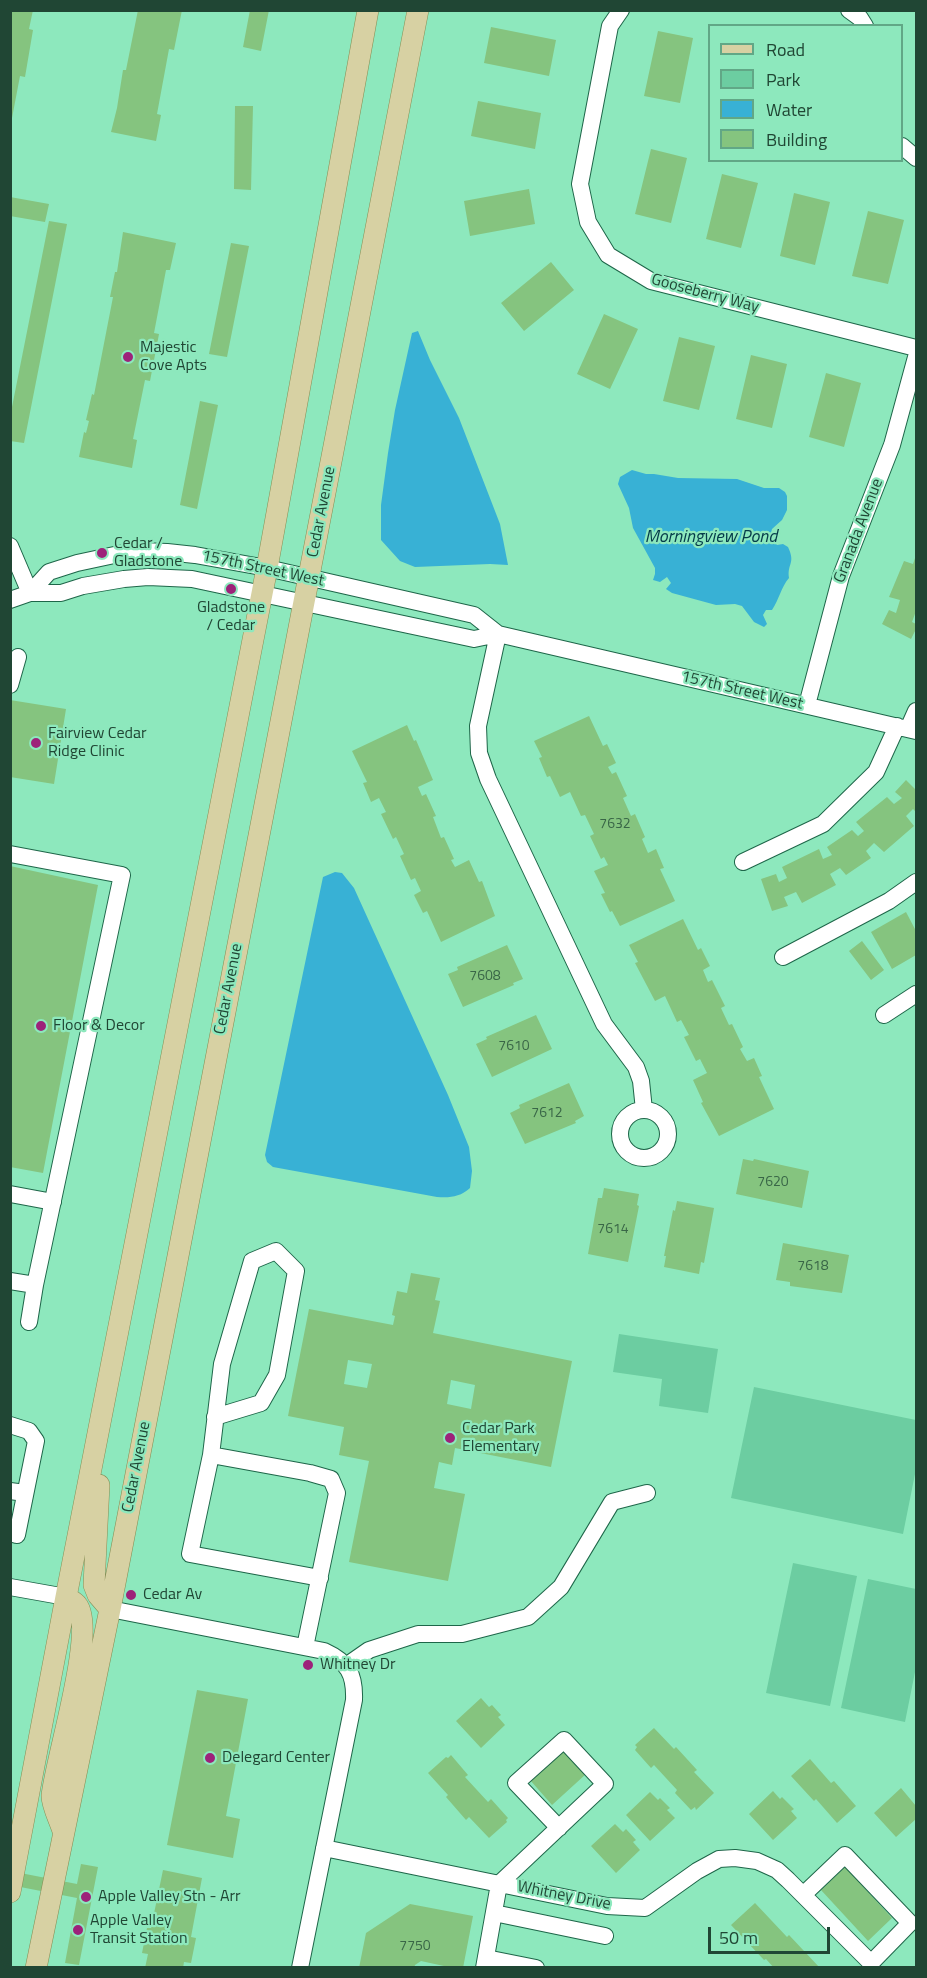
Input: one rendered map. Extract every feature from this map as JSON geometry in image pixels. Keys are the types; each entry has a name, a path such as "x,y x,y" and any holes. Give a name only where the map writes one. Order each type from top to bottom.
{"main road":[{"path":"10,1892 262,595 368,10"},
{"name":"Cedar Avenue","path":"36,1968 110,1609 418,10"},
{"path":"102,1412 94,1585 110,1609"},
{"path":"64,1832 52,1798 75,1692 82,1620 78,1606 66,1597"}],"street":[{"name":"Gooseberry Way","path":"621,10 610,26 580,184 588,222 608,255 651,281 916,348"},
{"path":"849,10 864,24"},
{"path":"903,147 916,158"},
{"name":"Granada Avenue","path":"807,705 841,576 892,444 916,357"},
{"path":"10,546 30,593"},
{"name":"157th Street West","path":"30,593 48,572 77,563 141,551 195,555 267,568 474,615 498,634"},
{"name":"157th Street West","path":"10,600 30,593 62,593 103,582 148,577 192,579 474,639 498,634 907,729"},
{"path":"498,634 478,726 479,753 488,779 604,1024 636,1067 641,1080 644,1110"},
{"path":"10,685 18,657"},
{"path":"743,862 822,824 876,772 907,729 916,711"},
{"path":"10,854 122,875 29,1322"},
{"path":"783,957 889,900 916,882"},
{"path":"884,1015 916,994"},
{"path":"10,1194 53,1202"},
{"path":"216,1417 261,1403 277,1375 296,1271 276,1251 252,1261 222,1364 211,1455 190,1554 320,1578"},
{"path":"10,1281 35,1286"},
{"path":"10,1425 29,1431 36,1441 18,1492 17,1535 10,1533"},
{"path":"211,1455 331,1479 338,1494 305,1647"},
{"path":"346,1666 369,1650 418,1634 462,1634 528,1617 561,1587 612,1502 647,1493"},
{"path":"10,1587 66,1597"},
{"path":"110,1609 324,1651 335,1656 351,1674 354,1700 300,1968"},
{"path":"536,1968 485,1963 499,1884 559,1828 605,1784 564,1740 516,1783 559,1828"},
{"name":"Whitney Drive","path":"324,1848 607,1906 645,1908 697,1871 719,1859 735,1858 757,1861 777,1870 871,1963 910,1923 845,1855 804,1895"},
{"path":"494,1913 605,1936"}],"green space":[{"path":"619,1334 718,1349 708,1413 659,1406 662,1379 613,1372"},
{"path":"754,1387 916,1420 916,1469 903,1534 731,1498"},
{"path":"793,1563 857,1576 830,1706 766,1693"},
{"path":"868,1579 916,1589 916,1667 905,1722 841,1708"}],"water":[{"path":"418,331 459,418 500,524 508,565 415,567 400,561 381,540 381,505 395,410 412,333"},
{"name":"Morningview Pond","path":"632,470 678,478 737,479 764,488 779,488 785,492 787,510 782,520 772,529 770,537 777,545 783,544 788,547 791,557 789,578 772,610 766,610 763,615 767,624 764,627 754,622 742,606 716,605 672,593 666,589 671,583 667,577 660,582 653,580 655,568 633,528 629,508 618,484 620,477"},
{"path":"335,872 342,873 354,888 448,1095 469,1147 472,1171 470,1188 459,1195 437,1197 273,1167 267,1162 265,1155 323,877"}],"building":[{"path":"10,10 33,10 29,29 33,30 25,77 20,76 12,118"},
{"path":"138,10 182,10 174,50 169,49 157,114 161,115 156,141 111,132"},
{"path":"250,10 269,10 261,51 243,47"},
{"path":"491,27 556,40 549,76 484,63"},
{"path":"658,31 693,38 680,103 644,96"},
{"path":"478,101 541,113 535,149 471,136"},
{"path":"235,106 253,106 251,190 234,189"},
{"path":"651,149 687,158 671,223 635,214"},
{"path":"722,174 758,183 741,248 706,239"},
{"path":"529,189 535,224 470,236 464,201"},
{"path":"794,193 830,202 815,265 780,256"},
{"path":"10,197 49,204 45,222 10,216"},
{"path":"868,211 904,220 888,284 852,276"},
{"path":"49,221 67,224 24,443 10,441 10,417"},
{"name":"Majestic Cove Apts","path":"123,232 176,243 170,270 166,270 154,333 159,334 150,381 145,380 133,439 137,440 132,468 79,457 84,432 86,433 89,421 86,420 92,394 94,395"},
{"path":"231,243 249,246 227,357 209,354"},
{"path":"551,262 574,290 524,331 501,303"},
{"path":"604,314 638,329 610,389 577,374"},
{"path":"679,337 715,346 699,410 663,401"},
{"path":"751,355 787,364 772,428 736,419"},
{"path":"826,373 861,383 844,447 809,437"},
{"path":"200,401 218,405 197,509 180,505"},
{"path":"916,555 916,611 912,622 916,624 916,629 911,639 882,624 889,610 896,613 900,600 889,597 904,561 913,564"},
{"name":"Fairview Cedar Ridge Clinic","path":"10,700 66,709 54,784 10,777"},
{"path":"589,716 603,746 607,744 616,763 608,767 612,774 616,772 627,796 623,798 631,816 635,814 645,837 642,839 648,853 656,849 664,868 660,869 675,901 620,926 601,894 605,893 594,871 608,865 604,857 601,859 590,836 594,834 585,815 581,816 570,792 560,797 550,776 547,777 539,758 542,757 534,741"},
{"path":"407,725 433,780 418,787 422,796 426,794 436,816 433,817 441,838 444,837 454,859 451,860 455,867 469,860 479,882 482,881 495,916 441,942 427,911 423,913 414,895 421,891 415,878 411,880 400,856 404,854 396,837 393,839 381,814 386,812 379,798 371,802 363,783 367,782 352,751"},
{"path":"906,780 916,790 916,812 913,809 906,816 914,826 884,852 874,843 866,851 871,858 846,875 840,868 830,874 836,885 802,903 796,892 784,897 788,906 772,911 761,879 776,874 779,882 787,878 782,867 819,849 823,859 832,855 827,847 852,830 858,836 864,831 856,822 887,797 894,804 902,798 895,792"},
{"name":"Floor & Decor","path":"10,866 98,885 43,1173 10,1167"},
{"path":"906,912 916,931 916,955 892,969 871,932"},
{"path":"683,919 698,950 701,948 710,966 703,970 708,982 712,980 725,1006 721,1008 743,1047 740,1049 747,1061 754,1058 762,1076 759,1077 774,1109 719,1136 701,1103 703,1102 693,1080 707,1073 700,1059 696,1061 684,1037 689,1035 681,1020 677,1022 665,996 655,1001 635,963 638,962 629,945"},
{"path":"862,941 884,970 871,980 849,951"},
{"path":"507,945 523,979 463,1007 448,974 458,970 457,967"},
{"path":"536,1015 552,1049 492,1077 476,1044 487,1039 486,1037"},
{"path":"569,1083 584,1116 575,1121 576,1123 525,1144 510,1113 520,1108 519,1105"},
{"path":"743,1159 753,1161 754,1159 809,1171 802,1208 736,1194"},
{"path":"604,1188 639,1194 637,1205 639,1206 628,1262 588,1254 598,1198 602,1198"},
{"path":"677,1201 714,1208 704,1263 701,1262 699,1274 664,1267 673,1210 675,1211"},
{"path":"783,1243 849,1255 842,1293 790,1286 790,1282 776,1280"},
{"name":"Cedar Park Elementary","path":"411,1273 440,1278 435,1300 440,1301 433,1333 572,1361 551,1467 455,1448 452,1465 439,1462 434,1488 465,1494 448,1581 349,1562 369,1461 339,1455 344,1427 288,1416 309,1309 393,1325 395,1316 392,1315 397,1291 407,1293","holes":["348,1360 372,1364 367,1388 344,1384","451,1380 475,1385 471,1409 447,1404"]},
{"name":"Delegard Center","path":"197,1690 248,1699 226,1816 240,1819 233,1858 167,1845"},
{"path":"481,1698 501,1715 498,1717 505,1725 481,1748 456,1721"},
{"path":"654,1728 674,1749 676,1747 697,1770 694,1772 714,1793 696,1810 695,1807 691,1810 675,1793 677,1790 654,1765 651,1768 635,1750 637,1747 635,1745"},
{"path":"564,1750 586,1774 552,1805 530,1780"},
{"path":"451,1755 468,1775 465,1777 488,1802 491,1799 508,1818 507,1822 489,1838 469,1817 466,1820 428,1773"},
{"path":"810,1759 856,1806 837,1823 791,1776"},
{"path":"901,1788 916,1806 916,1819 896,1837 874,1813"},
{"path":"773,1791 794,1809 791,1811 797,1818 773,1840 749,1814"},
{"path":"650,1792 670,1808 667,1810 675,1818 650,1841 626,1815"},
{"path":"615,1824 623,1832 626,1829 636,1840 633,1842 640,1850 616,1873 591,1846"},
{"name":"Apple Valley Transit Station","path":"81,1864 98,1867 79,1965 65,1963 77,1898 10,1885 10,1871 77,1884"},
{"path":"845,1867 892,1918 868,1941 821,1890"},
{"path":"163,1870 202,1878 191,1937 196,1938 191,1963 184,1962 183,1968 145,1968 148,1954 142,1953 147,1928 151,1928"},
{"path":"755,1903 820,1968 774,1968 766,1959 764,1960 731,1925"},
{"path":"410,1904 473,1916 463,1968 421,1961 414,1968 359,1968 366,1933"}],"place":[{"name":"Majestic Cove Apts","path":"128,357"},
{"name":"Cedar / Gladstone","path":"102,553"},
{"name":"Gladstone / Cedar","path":"231,589"},
{"name":"Fairview Cedar Ridge Clinic","path":"36,743"},
{"name":"Floor & Decor","path":"41,1026"},
{"name":"Cedar Park Elementary","path":"450,1438"},
{"name":"Cedar Av","path":"131,1595"},
{"name":"Whitney Dr","path":"308,1665"},
{"name":"Delegard Center","path":"210,1758"},
{"name":"Apple Valley Stn - Arr","path":"86,1897"},
{"name":"Apple Valley Transit Station","path":"78,1930"}]}
